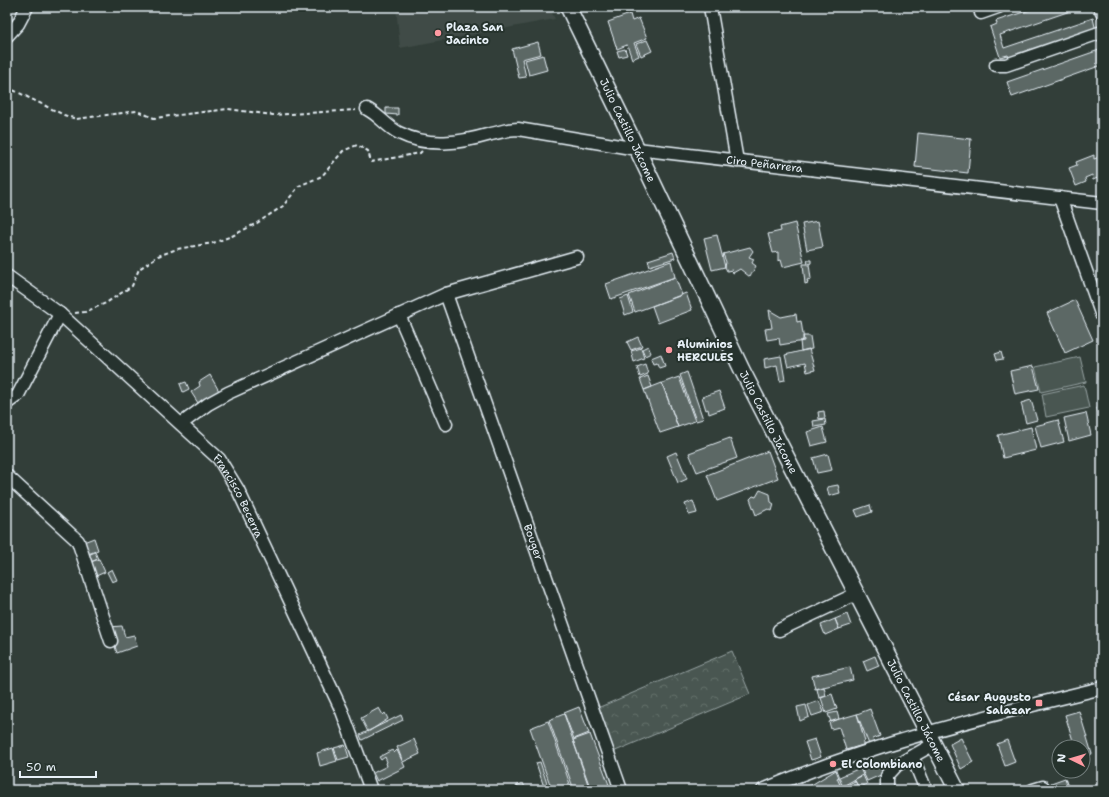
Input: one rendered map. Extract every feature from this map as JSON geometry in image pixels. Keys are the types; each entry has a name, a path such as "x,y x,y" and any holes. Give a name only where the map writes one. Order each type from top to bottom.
{"main road":[{"name":"Julio Castillo Jácome","path":"568,7 742,370 957,790"}],"street":[{"path":"7,36 18,24 27,7"},
{"path":"710,7 737,161"},
{"path":"981,13 998,7"},
{"path":"1100,7 1102,12"},
{"path":"996,66 1006,65 1102,32"},
{"name":"Ciro Peñarrera","path":"367,109 400,134 429,143 453,143 493,134 505,129 518,129 637,149 1102,203"},
{"path":"1060,198 1102,316"},
{"path":"181,424 208,404 228,393 446,294 577,257"},
{"name":"Francisco Becerra","path":"7,276 60,314 220,459 238,490 342,711 371,790"},
{"name":"Bouger","path":"446,294 621,790"},
{"path":"7,403 18,395 60,314"},
{"path":"399,315 446,424"},
{"path":"7,476 78,541 111,641"},
{"path":"779,630 856,594"},
{"path":"763,790 790,785 831,762 930,738 1102,688"},
{"path":"888,790 887,776 897,765 912,756 930,738"},
{"path":"912,756 926,790"}],"path":[{"path":"7,87 64,115 76,119 137,111 154,118 228,109 273,115 367,109"},
{"path":"60,314 85,312 106,303 132,286 139,269 158,256 177,249 212,242 232,236 257,223 283,206 299,186 322,176 343,151 357,145 368,151 371,162 420,153 429,143"}],"shaded area":[{"name":"Plaza San Jacinto","path":"396,7 549,7 555,19 400,48"}],"green space":[{"path":"1080,357 1086,382 1041,392 1035,367"},
{"path":"1084,385 1089,408 1046,417 1042,394"},
{"path":"732,651 750,694 606,755 588,712"}],"building":[{"path":"1039,7 1082,7 1000,35 1004,48 1093,18 1096,31 1010,60 1008,55 1000,57 990,27 997,24 996,21"},
{"path":"630,14 632,21 639,18 647,38 634,43 639,56 632,59 627,45 617,49 608,22"},
{"path":"647,40 652,51 641,56 636,44"},
{"path":"538,42 541,54 522,59 526,77 519,78 512,49"},
{"path":"625,49 627,55 619,57 617,51"},
{"path":"1102,49 1102,65 1012,97 1007,82"},
{"path":"543,55 547,70 529,75 525,60"},
{"path":"386,108 398,108 398,115 386,114"},
{"path":"918,133 971,139 968,173 915,167"},
{"path":"1094,155 1094,159 1102,156 1102,173 1100,177 1093,180 1092,175 1085,178 1086,182 1076,186 1069,168 1077,165 1076,162"},
{"path":"818,221 823,247 807,250 802,224"},
{"path":"795,223 804,262 783,267 781,260 778,261 778,252 773,253 768,234 781,231 780,227"},
{"path":"717,235 725,267 712,270 704,238"},
{"path":"750,247 753,251 749,257 754,259 752,263 756,266 750,277 740,269 733,273 732,270 727,271 723,254"},
{"path":"673,252 675,258 650,266 648,260"},
{"path":"807,260 811,260 811,263 809,264 811,279 807,280 808,283 805,284 803,264 808,264"},
{"path":"671,261 675,277 611,299 606,284"},
{"path":"675,277 682,295 635,312 629,295"},
{"path":"686,293 692,310 658,323 652,306"},
{"path":"628,296 633,312 625,315 620,299"},
{"path":"1075,300 1093,340 1065,353 1047,313"},
{"path":"769,310 781,317 796,314 797,322 801,321 804,341 780,345 779,338 767,340 765,329 772,328"},
{"path":"803,336 810,336 812,349 801,351 800,341 803,340"},
{"path":"638,337 642,346 631,350 627,342"},
{"path":"648,346 651,353 645,356 642,349"},
{"path":"641,348 644,358 634,362 631,351"},
{"path":"809,349 815,370 807,372 805,363 788,367 785,355"},
{"path":"1001,352 1003,359 997,360 995,354"},
{"path":"661,354 665,366 659,368 657,363 653,364 651,358"},
{"path":"781,356 785,380 780,381 777,365 765,368 764,359"},
{"path":"645,364 648,374 640,377 637,367"},
{"path":"1033,366 1039,389 1015,394 1010,371"},
{"path":"687,372 703,419 696,421 680,375"},
{"path":"210,375 219,391 198,403 191,392 200,386 199,382"},
{"path":"648,376 652,387 644,390 640,379"},
{"path":"679,377 695,421 678,427 662,383"},
{"path":"186,382 189,389 183,392 180,384"},
{"path":"662,383 678,427 660,433 644,390"},
{"path":"719,391 725,408 709,414 708,409 706,410 702,397"},
{"path":"1031,400 1037,420 1026,423 1021,403"},
{"path":"1102,407 1102,431 1097,408"},
{"path":"824,411 825,418 819,419 818,412"},
{"path":"1086,413 1091,435 1069,441 1064,418"},
{"path":"825,419 826,425 814,427 813,421"},
{"path":"1058,420 1064,442 1041,448 1035,426"},
{"path":"823,427 827,442 811,446 807,432"},
{"path":"1031,427 1036,450 1003,458 998,435"},
{"path":"730,438 737,458 697,472 689,453"},
{"path":"768,451 778,478 717,501 707,475"},
{"path":"676,452 687,479 678,483 667,456"},
{"path":"828,454 832,470 817,473 813,458"},
{"path":"838,485 840,493 829,496 827,487"},
{"path":"760,490 770,494 771,502 774,504 772,511 768,509 756,515 750,499 753,496 756,497"},
{"path":"693,501 697,513 689,515 685,504"},
{"path":"870,505 872,512 858,517 855,510"},
{"path":"94,538 98,550 86,555 81,543"},
{"path":"95,552 98,559 88,563 86,556"},
{"path":"99,559 105,572 94,577 88,563"},
{"path":"112,569 117,580 112,582 107,572"},
{"path":"847,614 851,625 839,629 835,619"},
{"path":"835,619 839,629 825,635 821,625"},
{"path":"122,626 125,637 134,635 137,646 117,653 109,627"},
{"path":"875,656 879,666 867,671 863,661"},
{"path":"850,667 853,680 815,689 812,676"},
{"path":"824,687 826,696 819,698 817,689"},
{"path":"832,694 837,709 826,713 821,698"},
{"path":"819,701 824,712 812,716 808,705"},
{"path":"806,705 809,717 800,721 797,707"},
{"path":"579,707 589,733 574,739 564,713"},
{"path":"379,708 383,715 385,713 388,719 368,732 361,718"},
{"path":"870,709 880,736 873,739 875,745 870,747 857,714"},
{"path":"1079,711 1087,739 1072,739 1065,715"},
{"path":"837,712 839,719 831,722 828,714"},
{"path":"564,714 590,790 574,790 549,720"},
{"path":"857,714 865,741 863,742 863,745 846,750 839,727 831,729 829,722"},
{"path":"401,715 403,720 362,740 360,735"},
{"path":"548,721 572,790 552,790 530,728"},
{"path":"590,734 611,790 591,790 573,740"},
{"path":"961,738 973,762 961,769 950,744"},
{"path":"414,739 420,754 403,762 397,747"},
{"path":"815,739 821,757 811,760 805,742"},
{"path":"1007,740 1015,762 1005,766 997,744"},
{"path":"345,745 349,757 338,760 334,748"},
{"path":"333,748 337,761 320,766 317,753"},
{"path":"392,750 394,753 397,750 405,767 377,781 373,773 387,766 385,757 381,760 379,757"},
{"path":"540,762 549,790 542,790 544,787 536,763"},
{"path":"878,762 883,774 867,781 862,770"},
{"path":"860,768 863,775 841,787 837,778"},
{"path":"836,770 844,790 803,790"},
{"path":"863,775 867,784 859,788 854,779"},
{"path":"1065,779 1069,790 1053,790 1051,783"},
{"path":"855,781 860,790 841,790 841,788"},
{"path":"523,783 526,790 518,790 516,786"}],"place":[{"name":"Plaza San Jacinto","path":"438,33"},
{"name":"Aluminios HERCULES","path":"669,350"},
{"name":"César Augusto Salazar","path":"1039,703"},
{"name":"El Colombiano","path":"833,764"}]}
